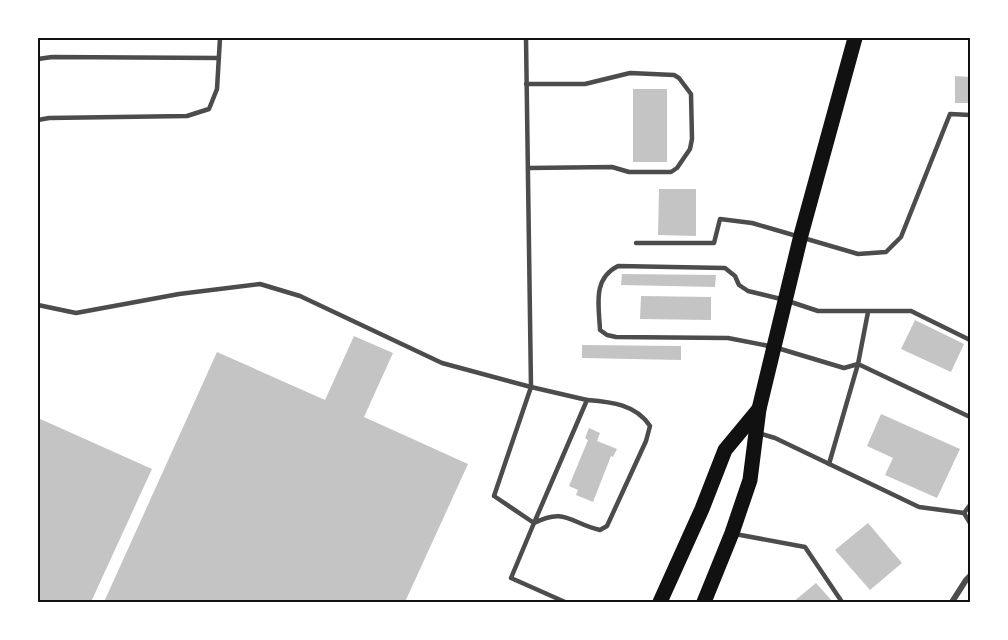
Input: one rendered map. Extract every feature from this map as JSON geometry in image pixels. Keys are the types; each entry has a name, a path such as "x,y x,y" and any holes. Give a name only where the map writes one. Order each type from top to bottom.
{"main road":[{"path":"704,603 750,480 759,409 801,236 855,38"},
{"path":"660,603 702,509 725,450 759,409"},
{"path":"714,580 718,603"}],"street":[{"path":"952,603 970,576"}],"lane":[{"path":"38,120 187,116 208,109 217,89 220,38"},
{"path":"526,38 531,387 494,496 534,523"},
{"path":"38,59 52,57 219,57"},
{"path":"526,84 585,84 630,73 674,75 691,94 692,139 690,149 677,168 671,172 629,172 612,167 528,168"},
{"path":"636,243 714,243 720,219 752,223 858,254 886,252 901,237 950,114 970,115"},
{"path":"970,340 911,311 818,311 748,291 739,285 735,276 725,268 618,266 607,271 601,281 600,330 607,335 616,338 728,338 774,347 844,368 858,364 970,417"},
{"path":"38,305 76,313 179,294 260,284 300,296 442,363 587,400 616,402 643,415 650,426 646,441 607,526 600,530 561,515 547,516 534,523"},
{"path":"829,464 858,364 868,312"},
{"path":"565,603 512,578 587,400"},
{"path":"756,432 775,438 919,507 964,513"},
{"path":"964,513 970,505"},
{"path":"964,513 970,523"},
{"path":"732,533 805,547 842,603"}],"building":[{"path":"955,76 970,77 970,103 955,103"},
{"path":"633,89 667,89 667,162 633,162"},
{"path":"659,189 696,189 696,236 658,235"},
{"path":"622,274 716,275 715,287 621,285"},
{"path":"641,296 711,297 711,320 640,319"},
{"path":"915,320 964,344 951,372 901,349"},
{"path":"354,336 393,353 364,417 468,464 405,602 104,602 217,352 325,400"},
{"path":"582,345 681,346 681,360 582,358"},
{"path":"881,414 960,449 937,498 885,475 893,458 867,446"},
{"path":"38,418 152,469 91,602 38,602"},
{"path":"589,428 600,433 597,441 617,449 613,457 611,456 593,502 576,495 578,490 569,486 588,440 585,438"},
{"path":"868,523 902,563 870,590 835,550"},
{"path":"816,583 833,602 793,602"}]}
